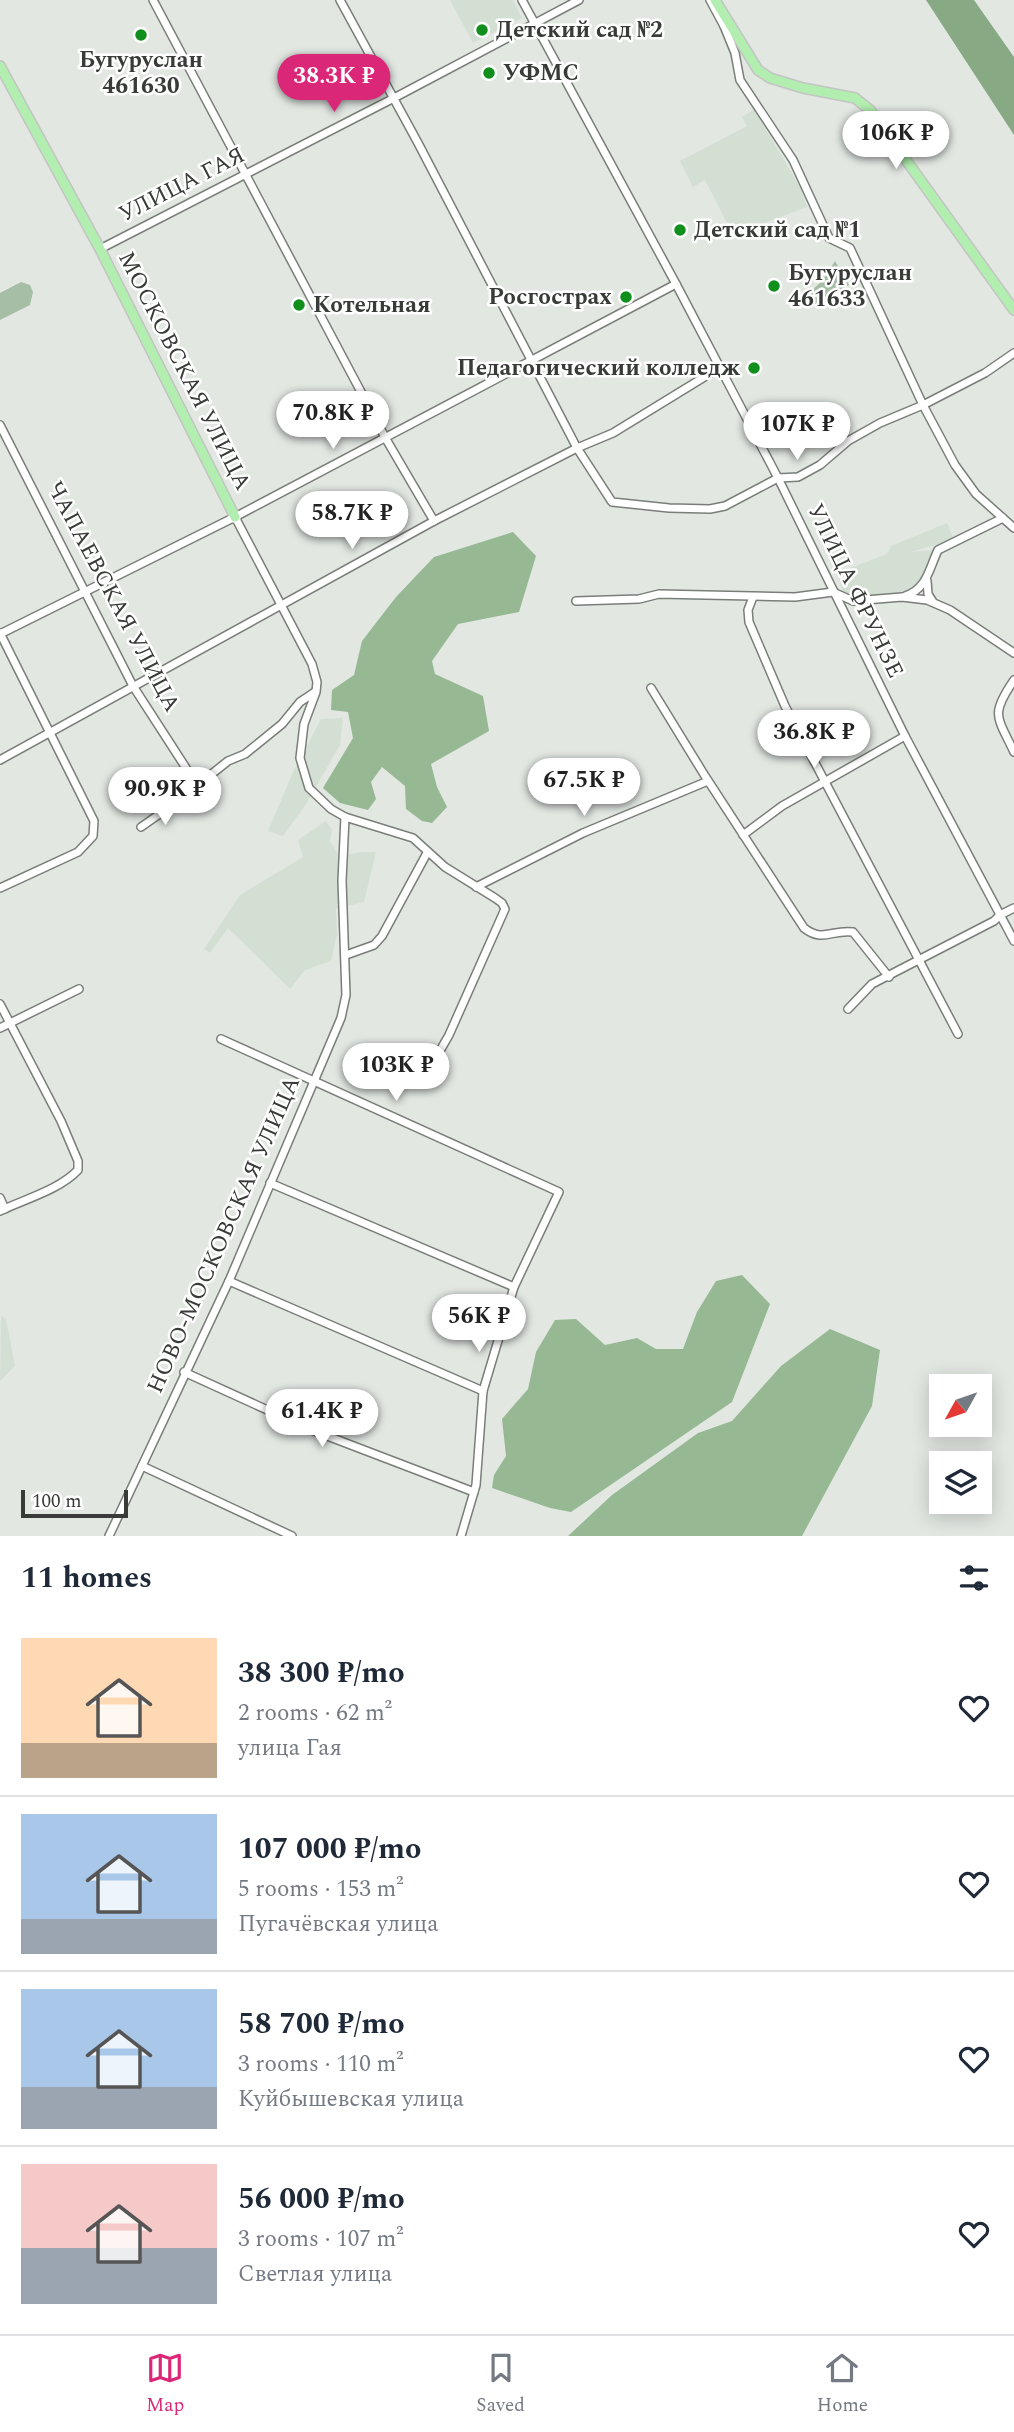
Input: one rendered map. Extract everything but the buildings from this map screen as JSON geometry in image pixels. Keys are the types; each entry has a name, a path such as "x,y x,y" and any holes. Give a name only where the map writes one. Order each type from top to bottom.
{"main road":[{"path":"712,0 758,70 770,78 803,88 855,98 870,110 1014,310"},
{"name":"МОСКОВСКАЯ УЛИЦА","path":"0,66 100,248 235,517"}],"street":[{"path":"153,0 386,439 434,522"},
{"path":"340,0 577,448 612,502 669,508 710,509 725,506 778,478 798,477 820,465 859,435 985,373 1014,353"},
{"name":"УЛИЦА ФРУНЗЕ","path":"522,0 778,478 905,736 1014,941"},
{"name":"УЛИЦА ГАЯ","path":"100,248 579,0"},
{"path":"724,22 740,80 793,160 829,238 850,248 923,405 955,465 976,494 1010,523 938,550 927,581 928,594 933,602"},
{"path":"0,888 78,852 93,836 94,821 0,634 386,439 676,284"},
{"path":"0,761 434,522 577,448 613,433 719,368"},
{"name":"ЧАПАЕВСКАЯ УЛИЦА","path":"0,425 133,686 197,785"},
{"name":"МОСКОВСКАЯ УЛИЦА","path":"235,517 312,664 317,682 316,692"},
{"path":"576,601 639,599 659,594 795,597 833,592 853,601 902,597 911,594 927,581"},
{"path":"753,597 748,610 749,622 785,706 958,1034"},
{"path":"902,597 933,602 950,610 1014,653"},
{"path":"1014,680 998,706 997,716 1014,752"},
{"path":"651,688 804,928 813,935 822,937 842,931 853,932 889,977"},
{"path":"141,827 228,761 245,754 282,723 300,702 316,692"},
{"path":"316,692 304,724 300,758 309,788 331,809 345,817 412,838 427,853 502,903 505,909 449,1035 429,1070"},
{"path":"743,835 782,806 905,736"},
{"path":"476,887 583,833 708,781"},
{"name":"НОВО-МОСКОВСКАЯ УЛИЦА","path":"109,1536 229,1281 341,1018 346,995 342,881 345,817"},
{"path":"346,955 374,944 382,936 427,853"},
{"path":"848,1009 872,984 921,961 1014,908"},
{"path":"0,1028 79,989"},
{"path":"0,1004 61,1121 78,1161 78,1170 72,1176 44,1191 2,1210 0,1198"},
{"path":"221,1040 559,1192 514,1287 483,1391 474,1492 461,1536"},
{"path":"270,1183 514,1287"},
{"path":"229,1281 483,1391"},
{"path":"184,1373 309,1429 474,1492"},
{"path":"142,1466 292,1536"}],"shaded area":[{"name":"Детский сад №2","path":"450,0 513,0 522,18 473,43"},
{"path":"926,0 974,0 1014,57 1014,135"},
{"path":"754,109 801,189 807,207 743,231 726,221 705,180 693,187 680,161 747,126 742,117"},
{"path":"835,261 849,285 815,305 808,294 823,280"},
{"path":"21,282 30,285 33,292 30,305 0,320 0,293"},
{"path":"947,523 953,537 911,552 935,551 918,583 901,592 856,599 844,595 837,573 887,554 891,546"},
{"path":"513,532 536,556 519,612 458,624 432,661 435,674 483,696 489,731 431,764 437,787 447,807 432,823 422,821 406,809 405,786 382,767 371,782 376,799 368,810 340,803 323,788 353,738 348,712 331,710 332,690 354,675 362,641 396,597 434,557"},
{"path":"343,718 340,745 306,804 283,836 268,831 293,772 321,719"},
{"path":"326,821 332,830 330,841 339,856 376,852 364,902 336,909 337,935 331,961 305,970 290,989 228,928 210,953 204,949 240,895 303,857 298,840"},
{"path":"742,1275 770,1304 732,1402 571,1512 550,1508 492,1488 494,1475 506,1456 502,1419 528,1389 536,1352 555,1320 576,1319 605,1345 637,1338 656,1349 683,1349 697,1312 716,1281"},
{"path":"1,1316 6,1319 15,1366 0,1381"},
{"path":"830,1329 880,1350 872,1406 802,1536 568,1536 612,1495 698,1433 732,1421 781,1366"}],"place":[{"name":"Детский сад №2","path":"482,30"},
{"name":"Бугуруслан 461630","path":"141,35"},
{"name":"УФМС","path":"489,73"},
{"name":"Детский сад №1","path":"680,230"},
{"name":"Бугуруслан 461633","path":"774,286"},
{"name":"Росгострах","path":"626,297"},
{"name":"Котельная","path":"299,305"},
{"name":"Педагогический колледж","path":"754,368"}]}
